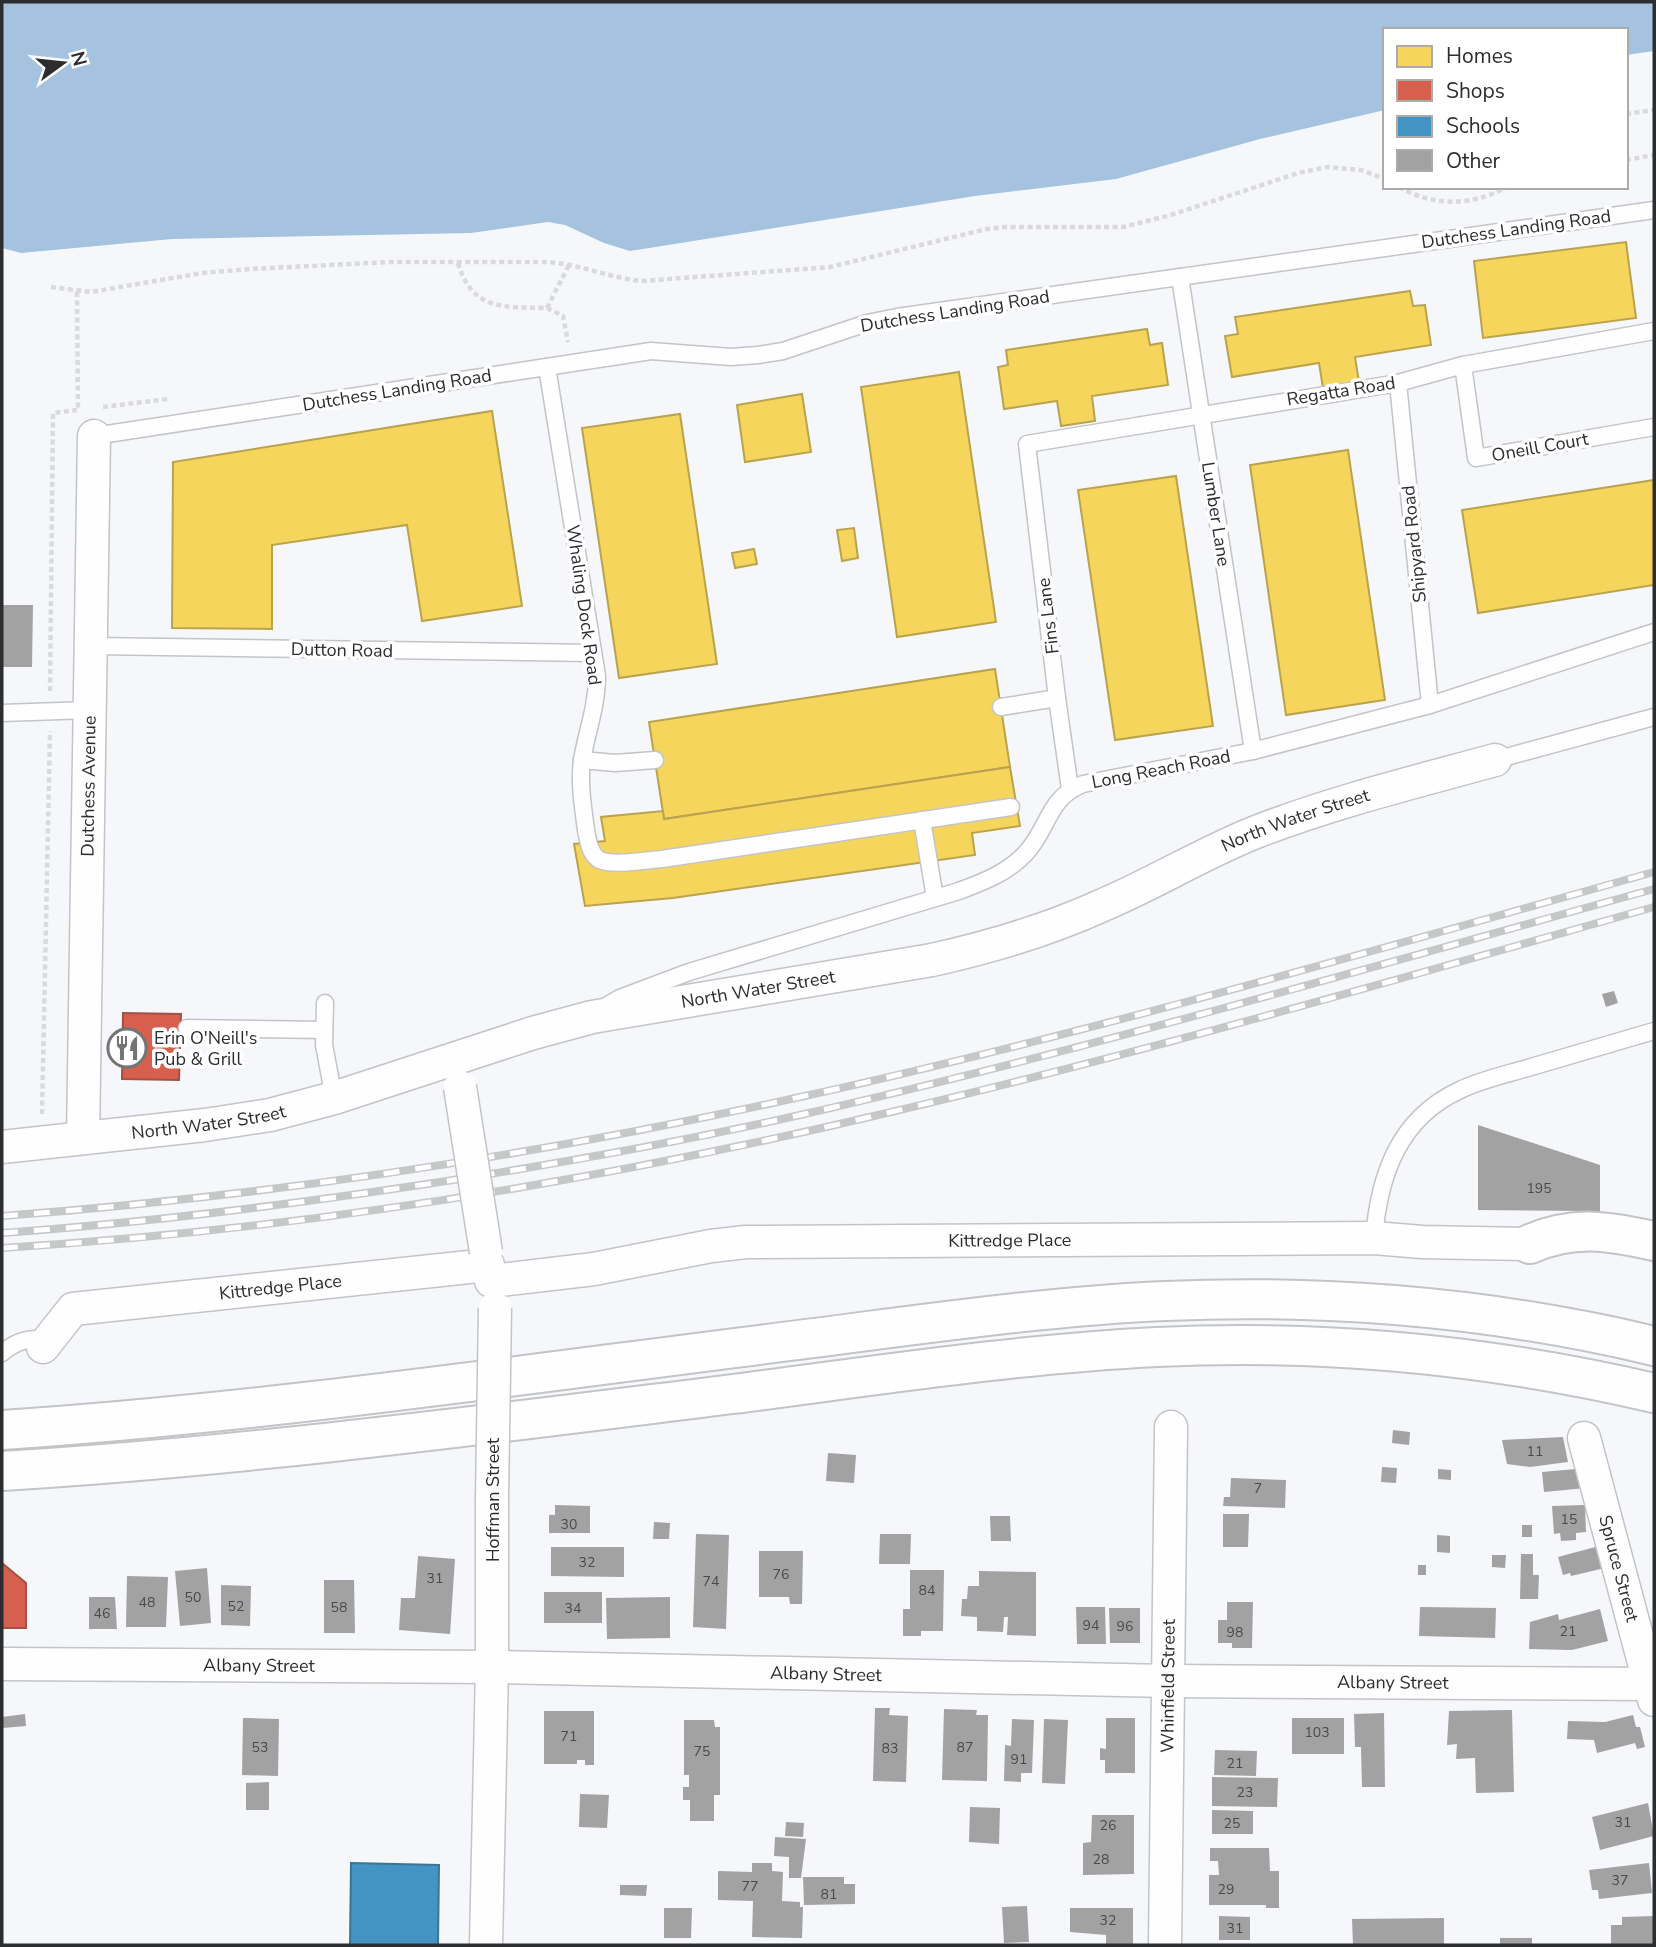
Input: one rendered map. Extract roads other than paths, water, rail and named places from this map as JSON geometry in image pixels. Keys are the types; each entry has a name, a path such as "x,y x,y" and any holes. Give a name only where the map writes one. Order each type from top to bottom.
{"highway":[{"path":"1530,1244 1559,1233 1573,1231 1623,1235 1654,1241"},
{"path":"2,1430 116,1422 273,1405 1030,1312 1163,1301 1296,1300 1429,1309 1532,1322 1654,1346"},
{"path":"2,1471 163,1460 319,1444 1001,1361 1158,1347 1263,1345 1407,1353 1523,1367 1654,1393"}],"street":[{"name":"Dutchess Avenue","path":"83,1138 91,646 86,423"},
{"name":"North Water Street","path":"2,1147 240,1120 291,1110 334,1098 458,1073 533,1033 592,1017 932,960 1016,939 1105,905 1225,845 1268,828 1331,806 1495,760"},
{"name":"Hoffman Street","path":"458,1073 490,1276 492,1667 486,1945"},
{"name":"Kittredge Place","path":"47,1343 73,1309 594,1269 711,1246 746,1242 1374,1238 1466,1244 1530,1244"},
{"name":"Whinfield Street","path":"1165,1945 1171,1427"},
{"name":"Spruce Street","path":"1584,1437 1652,1692"},
{"name":"Albany Street","path":"2,1664 492,1667 1652,1692"}],"lane":[{"name":"Dutchess Landing Road","path":"86,423 547,367 651,351 731,357 758,355 783,351 867,323 1654,210"},
{"name":"Lumber Lane","path":"1181,277 1253,751"},
{"name":"Regatta Road","path":"1027,444 1398,383 1463,365 1654,331"},
{"name":"Oneill Court","path":"1463,365 1476,458 1654,427"},
{"name":"Whaling Dock Road","path":"547,367 593,653 597,695 582,760 581,799 593,853 600,860 611,862 662,859 922,820"},
{"name":"Shipyard Road","path":"1398,383 1430,705"},
{"name":"Fins Lane","path":"1027,444 1070,789"},
{"name":"Long Reach Road","path":"592,1017 620,998 651,985 979,884 1013,865 1039,837 1054,807 1070,789 1093,781 1253,751 1430,705 1654,632"},
{"name":"Dutton Road","path":"91,646 593,653"},
{"path":"1001,707 1057,698"},
{"path":"2,713 90,710"},
{"path":"1495,760 1654,718"},
{"path":"582,760 615,763 655,760"},
{"path":"935,898 922,820 1011,807"},
{"path":"325,1003 326,1060 334,1098"},
{"path":"187,1028 324,1030"},
{"path":"1374,1238 1378,1205 1390,1166 1409,1129 1424,1112 1442,1099 1476,1083 1654,1031"},
{"path":"2,1353 10,1346 29,1338 47,1343"}],"water":[{"path":"2,2 1654,2 1654,51 1628,55 1628,28 1383,28 1383,110 1260,139 1116,179 975,196 630,251 604,243 565,225 548,222 471,233 172,239 21,253 2,248"}],"railway":[{"path":"2,1216 203,1197 403,1171 701,1118 907,1072 1122,1019 1654,872"},
{"path":"2,1233 176,1217 350,1195 550,1164 717,1133 1015,1063 1654,889"},
{"path":"2,1248 112,1240 331,1216 550,1182 766,1140 874,1116 1168,1042 1654,907"}],"place":[{"name":"Erin O'Neill's Pub & Grill","path":"127,1048"}]}
